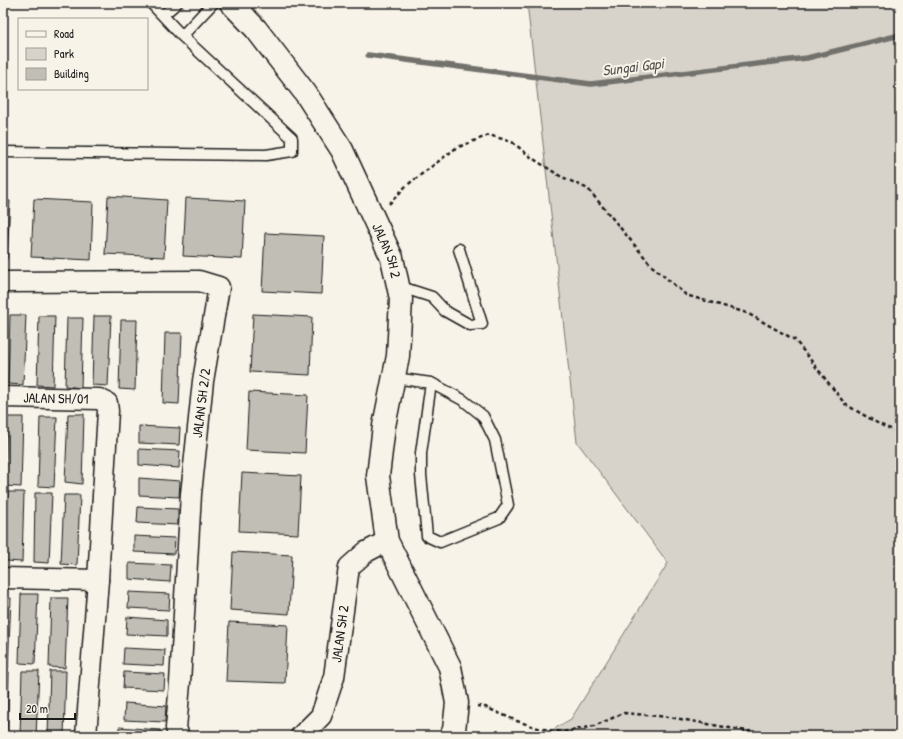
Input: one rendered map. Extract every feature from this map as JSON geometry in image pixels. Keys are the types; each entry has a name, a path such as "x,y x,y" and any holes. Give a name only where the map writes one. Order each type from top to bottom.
{"street":[{"name":"JALAN SH 2","path":"231,3 256,29 306,94 342,150 392,258 401,299 398,356 384,426 378,476 386,541 450,667 457,702 454,730 451,736"},
{"name":"JALAN SH 2/2","path":"3,282 199,281 219,287 203,381 191,494 176,728 179,736"},
{"name":"JALAN SH/01","path":"3,397 99,399 107,403 108,411 98,580"},
{"name":"JALAN SH 2","path":"301,736 321,716 334,677 349,568 366,552 386,541"},
{"path":"3,578 98,580 86,736"}],"lane":[{"path":"3,152 266,155 292,151 292,138 182,36 151,3"},
{"path":"163,15 177,3"},
{"path":"182,36 213,3"},
{"path":"398,286 432,297 445,311 470,325 482,324 459,249"},
{"path":"394,378 431,383 463,400 483,416 495,440 508,505 499,518 440,542 427,536 421,475 421,453 431,383"}],"path":[{"path":"375,219 406,186 456,148 489,135 512,142 532,158 560,176 588,189 652,266 686,295 747,313 795,340 845,404 880,424 900,433"},
{"path":"457,702 486,707 517,721 538,728 563,732 594,726 624,713 669,717 758,733 764,736"}],"green space":[{"path":"527,3 900,3 900,736 542,736 571,719 668,563 577,442"}],"building":[{"path":"108,196 167,200 164,257 105,254"},
{"path":"186,198 245,201 242,259 183,256"},
{"path":"34,199 93,202 91,260 31,257"},
{"path":"3,200 10,201 7,259 3,258"},
{"path":"265,233 324,236 321,294 262,291"},
{"path":"253,314 312,317 310,375 250,372"},
{"path":"10,315 26,315 23,385 8,384"},
{"path":"39,316 55,316 53,386 37,385"},
{"path":"94,316 111,316 108,386 92,385"},
{"path":"67,318 83,318 81,388 65,386"},
{"path":"121,320 137,320 135,390 119,389"},
{"path":"165,333 182,333 179,404 163,403"},
{"path":"249,392 308,395 305,453 246,450"},
{"path":"68,414 84,414 82,484 65,482"},
{"path":"7,417 23,417 21,487 5,486"},
{"path":"40,417 57,417 54,487 38,486"},
{"path":"139,426 180,428 179,445 139,443"},
{"path":"139,449 180,451 179,468 139,465"},
{"path":"242,473 301,476 298,534 239,531"},
{"path":"139,478 180,481 179,497 139,495"},
{"path":"8,492 24,492 22,562 6,561"},
{"path":"35,493 52,493 49,563 34,562"},
{"path":"64,495 80,495 77,565 61,564"},
{"path":"138,507 178,509 178,525 137,523"},
{"path":"134,536 175,538 174,554 134,552"},
{"path":"233,552 292,555 289,614 230,610"},
{"path":"129,563 171,565 170,582 129,579"},
{"path":"129,592 170,594 169,610 128,608"},
{"path":"21,594 38,594 35,664 19,663"},
{"path":"3,598 11,598 8,668 3,667"},
{"path":"51,598 68,598 65,668 49,667"},
{"path":"127,617 167,620 167,636 126,634"},
{"path":"229,622 288,625 285,683 226,681"},
{"path":"124,648 165,650 164,666 123,664"},
{"path":"22,671 39,671 36,736 20,736"},
{"path":"50,671 66,671 64,736 48,736"},
{"path":"3,672 9,672 7,736 3,736"},
{"path":"124,672 165,674 164,690 123,688"},
{"path":"125,703 166,706 165,722 124,720"},
{"path":"119,727 160,730 160,736 119,736"}],"waterway":[{"name":"Sungai Gapi","path":"368,55 591,84 807,58 900,35"}]}
